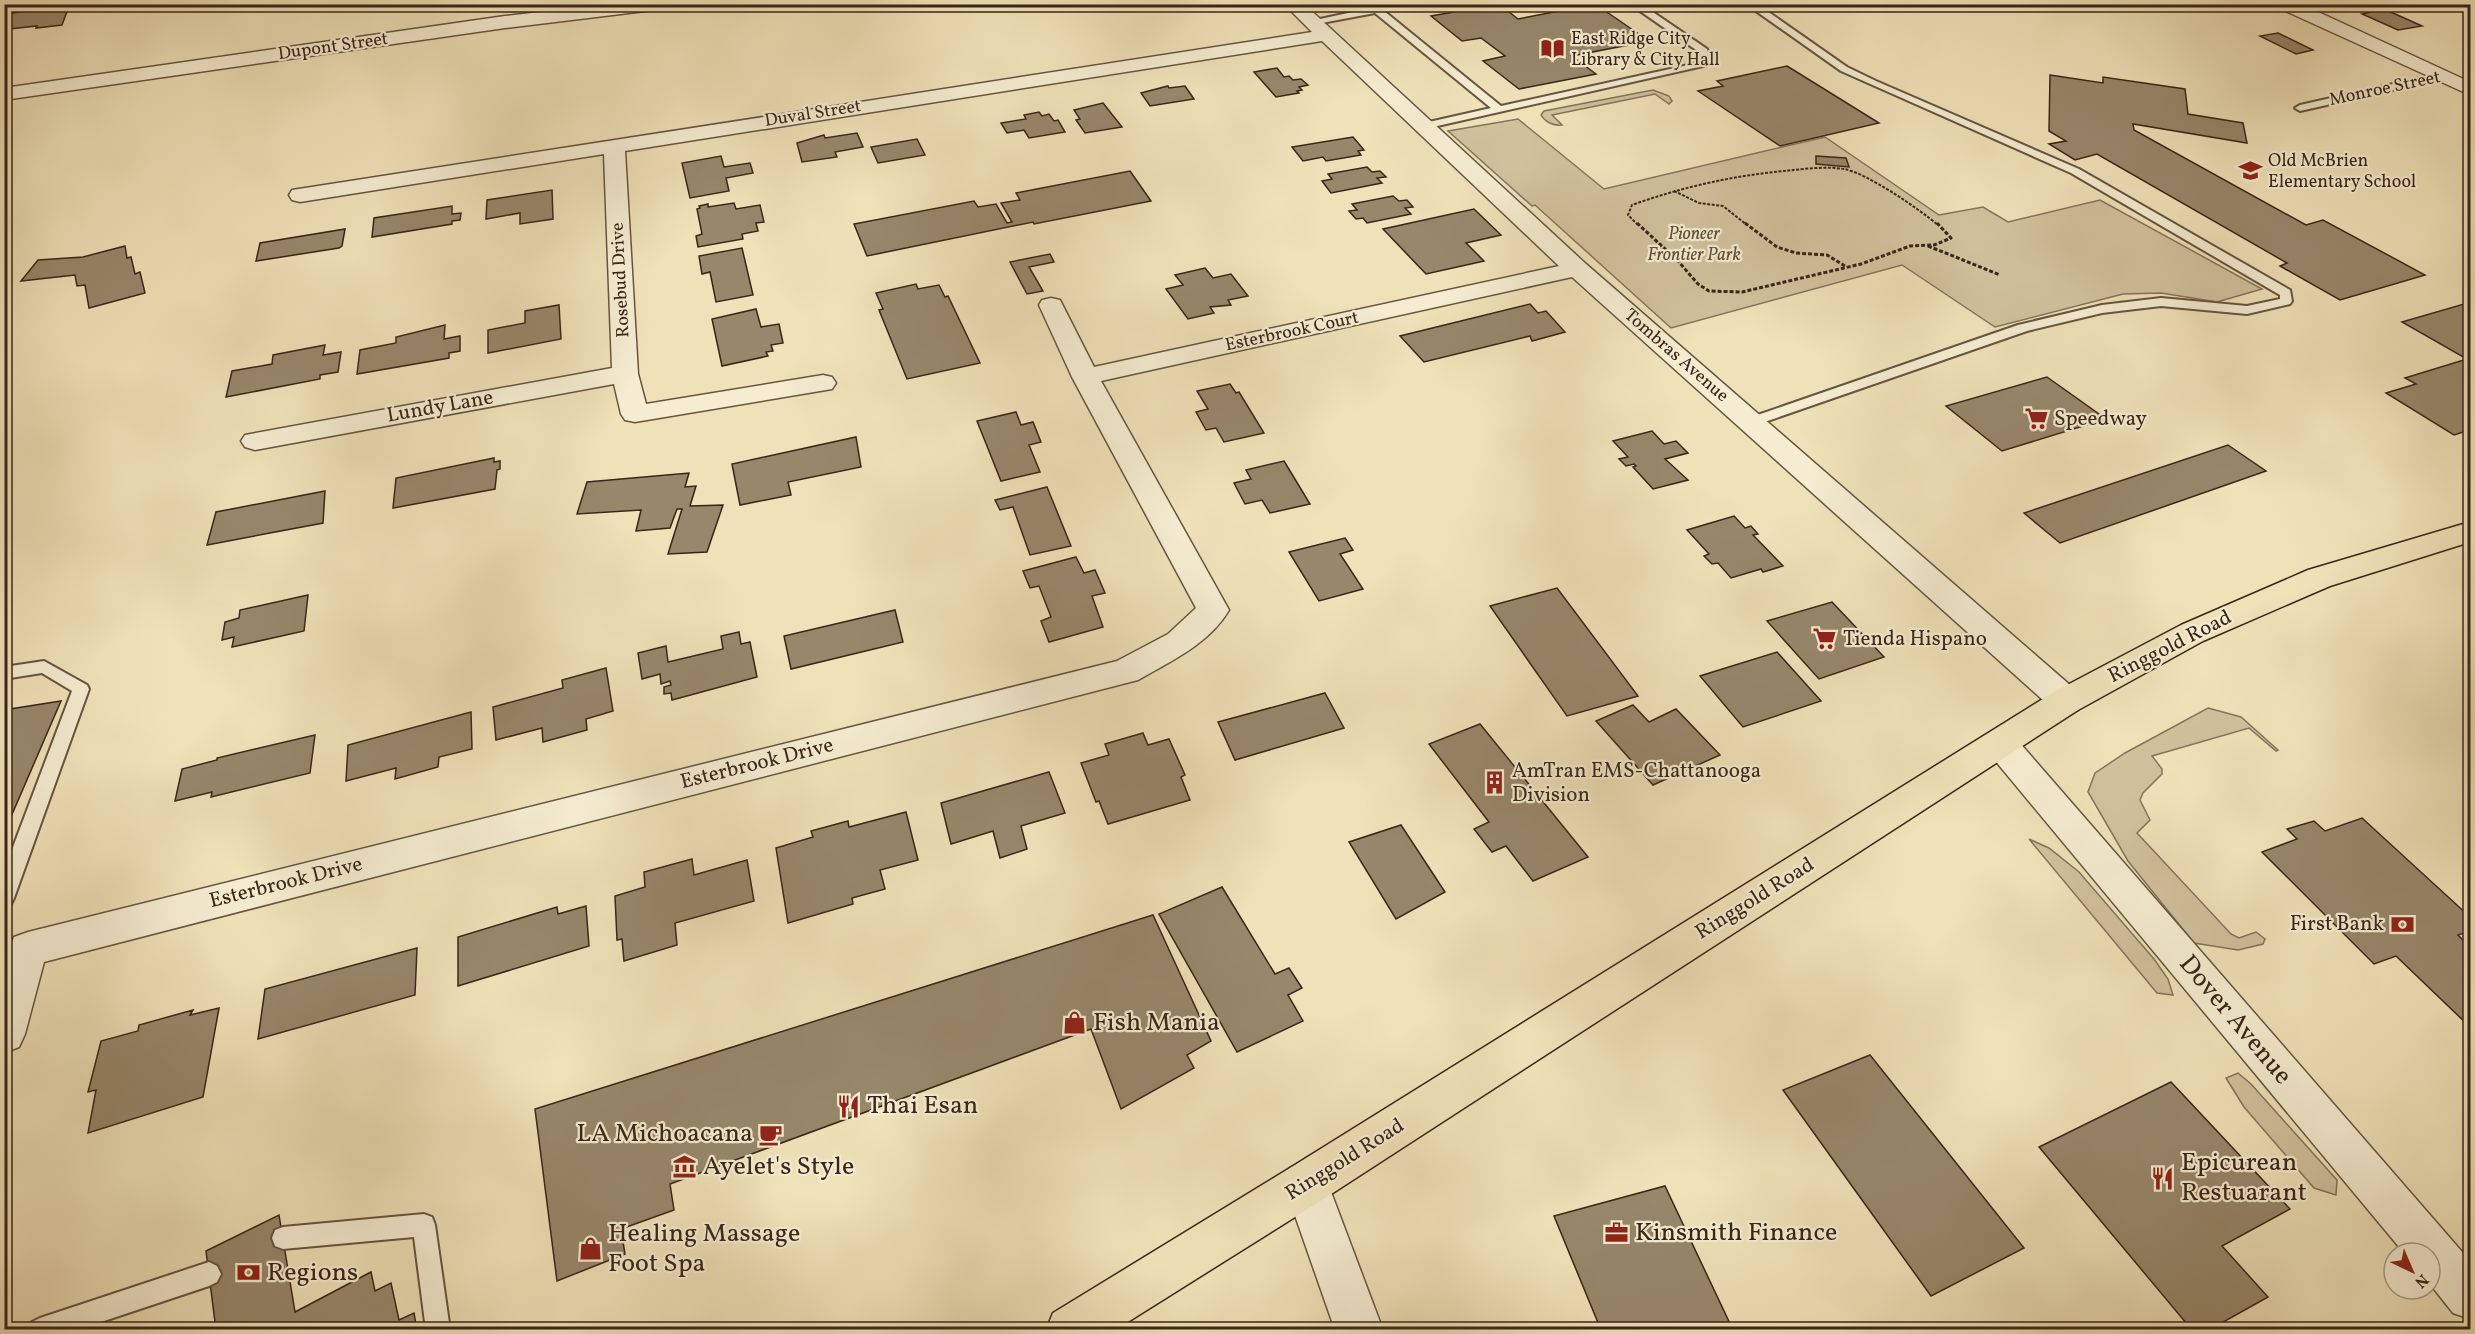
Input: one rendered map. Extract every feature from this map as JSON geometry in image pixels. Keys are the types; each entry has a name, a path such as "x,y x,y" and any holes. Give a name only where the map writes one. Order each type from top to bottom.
{"main road":[{"name":"Ringgold Road","path":"1070,1329 1306,1184 2066,700 2192,633 2319,578 2470,532"}],"street":[{"name":"Dupont Street","path":"4,94 505,22 662,4"},
{"name":"Tombras Avenue","path":"1293,4 1577,269 2066,700"},
{"path":"2285,4 2470,89"},
{"name":"Duval Street","path":"300,195 1319,29"},
{"name":"Monroe Street","path":"2442,76 2470,71"},
{"name":"Rosebud Drive","path":"614,145 625,374 634,414 823,383"},
{"name":"Esterbrook Court","path":"1085,377 1577,269"},
{"path":"1051,305 1085,377"},
{"name":"Lundy Lane","path":"255,441 625,374"},
{"name":"Esterbrook Drive","path":"4,1034 28,949 1126,671 1179,642 1213,610 1085,377"},
{"name":"Dover Avenue","path":"2000,743 2470,1296"},
{"path":"1306,1184 1359,1329"}],"lane":[{"path":"1319,29 1377,10 1407,4"},
{"path":"1424,126 1707,64 1704,51 1634,4"},
{"path":"1750,4 1844,69 2075,171 2286,293 2286,301 2247,310 2161,302 2102,309 2023,328 1751,422"},
{"path":"1377,10 1499,110"},
{"name":"Monroe Street","path":"2300,108 2442,76"},
{"path":"4,673 44,667 81,688 4,898"},
{"path":"283,1238 424,1225 438,1329"},
{"path":"48,1328 209,1274"}],"path":[{"path":"1843,169 1860,174 1937,223 1951,238 1934,245 1910,246 1861,264 1742,292 1709,291 1698,284 1678,261 1628,215 1632,205 1674,191 1703,182 1764,171 1843,169"},
{"path":"1674,191 1699,203 1724,206 1777,247 1796,253 1827,255 1846,267"},
{"path":"1924,245 2000,275"}],"green space":[{"path":"1653,90 1669,96 1672,101 1669,104 1655,94 1552,115 1562,125 1550,123 1541,115 1544,111"},
{"name":"Pioneer Frontier Park","path":"1518,119 1604,189 1825,137 1939,215 1983,207 2008,222 2100,200 2262,289 2217,302 2161,293 2123,294 1995,327 1902,265 1671,328 1535,205 1532,206 1448,131"},
{"path":"2208,708 2241,717 2278,750 2276,751 2249,728 2152,756 2162,769 2162,774 2143,793 2140,800 2150,820 2137,833 2231,934 2239,938 2256,932 2265,939 2263,944 2238,950 2194,943 2128,861 2088,792 2095,773 2125,753"},
{"path":"2029,839 2049,848 2079,872 2154,959 2168,979 2173,995 2157,993"},
{"path":"2238,1073 2251,1084 2337,1180 2336,1195 2314,1188 2244,1107 2226,1078"}],"building":[{"name":"East Ridge City Library & City Hall","path":"1499,4 1518,19 1595,4 1649,41 1572,56 1596,74 1519,89 1483,61 1505,56 1481,38 1462,41 1431,16"},
{"path":"69,6 62,25 9,29 4,32 4,14"},
{"path":"2384,9 2422,26 2398,30 2362,14"},
{"path":"2278,33 2313,50 2296,54 2260,36"},
{"path":"1787,66 1879,123 1780,146 1698,91 1723,86 1717,81"},
{"path":"1277,68 1284,77 1289,76 1293,80 1301,79 1308,85 1299,87 1302,90 1297,91 1299,93 1276,97 1254,72"},
{"path":"2050,75 2103,83 2103,77 2185,89 2188,114 2243,123 2247,143 2133,124 2134,130 2306,225 2323,220 2425,275 2340,300 2280,266 2287,263 2097,154 2075,160 2049,144 2066,141 2049,131"},
{"path":"1168,86 1169,88 1185,86 1194,99 1150,106 1141,93"},
{"path":"1103,103 1122,127 1085,133 1076,120 1080,119 1074,110"},
{"path":"1039,112 1042,116 1049,114 1054,121 1058,120 1065,132 1029,138 1024,130 1007,133 1001,123 1026,119 1024,115"},
{"path":"857,133 863,147 835,152 837,157 802,162 797,143 824,135 825,138"},
{"path":"1353,137 1364,150 1358,151 1361,155 1326,161 1323,157 1303,161 1292,147"},
{"path":"917,139 925,155 878,163 871,147"},
{"path":"721,156 724,167 750,163 753,173 726,178 729,191 690,198 682,163"},
{"path":"1816,156 1846,158 1849,167 1816,164"},
{"path":"1367,167 1372,172 1380,171 1386,177 1377,178 1382,183 1331,193 1322,181 1332,179 1328,174"},
{"path":"1130,171 1151,201 1034,224 1033,222 867,256 854,224 974,201 978,207 996,204 1007,223 1012,222 1001,203 1020,200 1016,193"},
{"path":"552,190 553,219 520,224 520,213 486,219 487,200"},
{"path":"1393,196 1399,201 1407,200 1413,207 1405,208 1411,214 1367,223 1363,218 1356,219 1349,211 1357,210 1352,204"},
{"path":"734,203 736,209 760,205 764,222 756,223 758,231 742,234 743,239 698,247 696,236 702,234 697,209 700,208 699,206"},
{"path":"452,206 452,214 461,213 460,220 452,221 452,224 372,237 374,218"},
{"path":"1474,209 1501,235 1466,243 1484,261 1426,274 1383,229"},
{"path":"345,229 342,246 339,248 256,261 260,243"},
{"path":"125,246 127,258 131,257 135,274 140,272 145,293 89,308 85,285 77,286 75,275 21,281 38,260 83,257"},
{"path":"742,248 753,295 716,302 710,272 702,274 699,256"},
{"path":"1050,254 1054,262 1029,267 1043,291 1027,294 1010,262"},
{"path":"1205,268 1213,278 1231,274 1248,296 1228,300 1231,305 1210,307 1214,313 1188,319 1166,289 1183,285 1175,275"},
{"path":"916,284 918,289 939,285 945,297 948,296 980,363 907,379 879,310 883,309 876,293"},
{"path":"1530,304 1538,313 1546,311 1565,332 1532,341 1530,336 1424,362 1400,336"},
{"path":"2464,304 2470,308 2470,430 2454,435 2386,393 2416,384 2405,378 2467,359 2402,322"},
{"path":"559,305 561,339 488,353 488,330 525,323 525,311"},
{"path":"756,309 761,327 779,324 783,343 771,345 773,351 766,352 768,356 722,366 712,319"},
{"path":"445,325 444,339 460,336 460,351 449,353 449,358 357,374 360,350 396,343 396,337"},
{"path":"325,345 323,355 341,352 338,372 320,375 320,379 226,397 232,371 272,364 273,355"},
{"path":"2047,377 2106,419 2002,451 1946,406"},
{"path":"1230,384 1236,393 1239,392 1264,433 1224,442 1216,428 1206,430 1196,412 1208,409 1197,391"},
{"path":"1016,412 1021,425 1033,422 1041,442 1029,445 1040,472 1001,481 977,421"},
{"path":"1652,431 1664,444 1676,441 1688,453 1665,459 1688,480 1653,489 1633,467 1636,466 1634,464 1626,466 1619,459 1628,457 1613,441"},
{"path":"856,437 861,467 788,482 791,495 740,505 732,464"},
{"path":"2228,445 2266,471 2060,543 2024,513"},
{"path":"494,458 494,462 500,461 495,489 393,508 396,478"},
{"path":"1284,461 1310,504 1270,513 1262,500 1245,504 1234,483 1251,479 1246,470"},
{"path":"689,473 685,487 696,486 690,506 723,505 707,552 668,554 682,509 677,509 670,528 636,531 641,510 577,514 587,482"},
{"path":"1047,487 1071,546 1030,555 1013,507 1000,510 995,500"},
{"path":"325,491 323,523 207,545 216,512"},
{"path":"1734,516 1745,528 1751,526 1758,534 1753,535 1783,566 1763,572 1761,569 1731,578 1718,563 1712,564 1704,556 1709,554 1687,530"},
{"path":"1345,538 1353,550 1340,554 1363,589 1319,601 1289,552"},
{"path":"1076,557 1084,573 1095,570 1105,593 1092,596 1103,627 1049,642 1041,621 1051,617 1039,586 1030,588 1023,571"},
{"path":"1557,588 1638,696 1567,716 1490,606"},
{"path":"308,595 304,631 232,647 234,637 222,640 225,622 239,618 240,610"},
{"name":"Tienda Hispano","path":"1832,602 1884,657 1819,679 1767,621"},
{"path":"895,610 903,642 791,669 784,636"},
{"path":"739,632 741,644 750,642 757,677 672,700 671,693 664,694 664,687 671,685 670,681 661,684 660,674 642,679 638,653 666,646 668,662 723,649 721,636"},
{"path":"1777,652 1821,701 1743,727 1700,676"},
{"path":"606,668 613,711 586,719 587,730 543,742 542,728 496,740 493,707 563,688 562,680"},
{"path":"1325,693 1344,728 1235,760 1218,722"},
{"path":"61,701 4,833 4,710"},
{"path":"1633,705 1649,722 1676,709 1720,755 1653,785 1596,721"},
{"path":"471,712 472,749 439,757 438,767 395,779 396,768 346,781 348,745"},
{"name":"AmTran EMS-Chattanooga Division","path":"1480,724 1588,857 1533,881 1506,846 1492,852 1474,829 1489,822 1429,744"},
{"path":"1143,733 1148,745 1169,739 1185,775 1181,777 1190,800 1108,824 1099,801 1096,802 1081,763 1109,755 1105,744"},
{"path":"315,735 310,773 211,797 212,792 175,801 182,769 217,760 217,758"},
{"path":"1049,772 1065,813 1021,826 1027,849 1000,858 993,831 951,844 941,803"},
{"path":"906,812 918,860 880,870 885,889 852,898 853,904 788,923 776,848 813,837 811,831 848,821 849,827"},
{"name":"First Bank","path":"2362,818 2470,917 2470,931 2458,935 2470,947 2470,1027 2396,956 2374,964 2262,852 2297,839 2287,829 2314,821 2325,831"},
{"path":"1401,825 1445,892 1396,919 1349,842"},
{"path":"692,859 694,875 747,860 754,901 675,923 677,945 624,961 622,939 617,940 615,896 645,887 644,872"},
{"path":"1222,887 1275,974 1289,968 1302,988 1288,995 1303,1021 1237,1052 1159,914"},
{"path":"586,906 589,946 458,986 458,937 557,907 558,914"},
{"path":"1153,915 1211,1041 1187,1055 1194,1068 1121,1109 1091,1029 670,1184 674,1210 621,1229 625,1254 557,1281 535,1109"},
{"path":"417,948 415,995 258,1039 265,989"},
{"path":"219,1008 203,1097 88,1133 96,1090 88,1092 101,1041 138,1031 139,1025 193,1010 190,1015"},
{"path":"1870,1055 2024,1248 1931,1296 1783,1090"},
{"name":"Epicurean Restuarant","path":"2171,1082 2290,1209 2222,1246 2268,1297 2209,1330 2192,1330 2039,1147"},
{"path":"1665,1186 1733,1330 1601,1330 1554,1216"},
{"name":"Regions","path":"279,1215 295,1312 371,1272 375,1291 391,1283 399,1320 414,1313 417,1330 216,1330 206,1251"}],"place":[{"name":"East Ridge City Library & City Hall","path":"1553,49"},
{"name":"Old McBrien Elementary School","path":"2250,171"},
{"name":"Speedway","path":"2036,419"},
{"name":"Tienda Hispano","path":"1825,639"},
{"name":"AmTran EMS-Chattanooga Division","path":"1494,783"},
{"name":"First Bank","path":"2402,924"},
{"name":"Fish Mania","path":"1075,1023"},
{"name":"Thai Esan","path":"849,1106"},
{"name":"LA Michoacana","path":"771,1134"},
{"name":"Ayelet's Style","path":"685,1167"},
{"name":"Epicurean Restuarant","path":"2163,1178"},
{"name":"Kinsmith Finance","path":"1617,1233"},
{"name":"Healing Massage Foot Spa","path":"590,1249"},
{"name":"Regions","path":"249,1273"}]}
